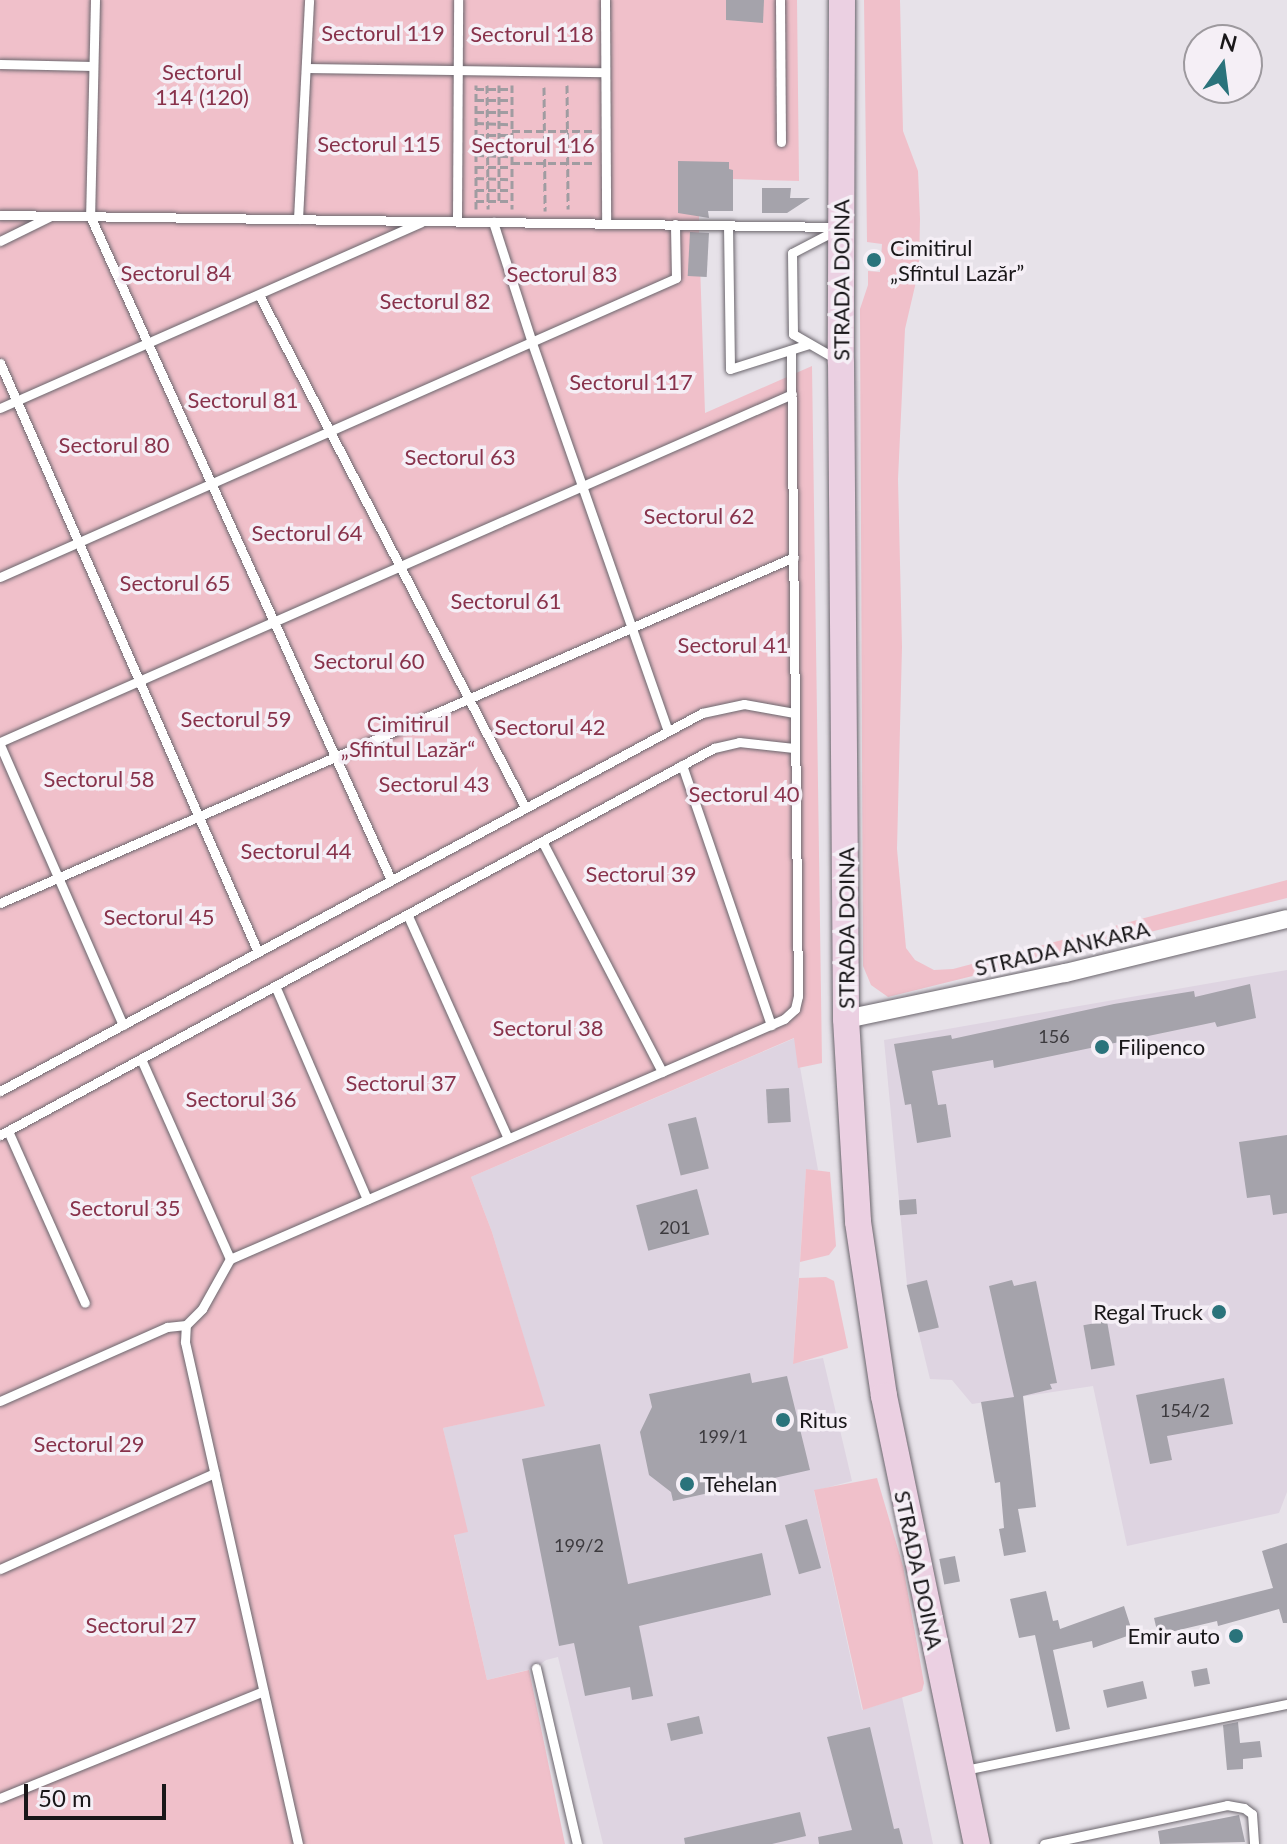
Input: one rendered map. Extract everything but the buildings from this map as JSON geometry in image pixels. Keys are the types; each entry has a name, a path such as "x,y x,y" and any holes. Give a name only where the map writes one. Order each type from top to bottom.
{"main road":[{"name":"STRADA DOINA","path":"842,0 841,362 846,1019 858,1222 886,1410 977,1844"}],"street":[{"name":"STRADA ANKARA","path":"846,1019 1065,973 1287,919"}],"lane":[{"path":"95,0 90,216 391,880"},
{"path":"298,219 309,0"},
{"path":"457,221 458,0"},
{"path":"605,0 606,223"},
{"path":"780,0 781,142"},
{"path":"0,64 93,66"},
{"path":"306,68 605,72"},
{"path":"0,215 457,221 491,217 606,223 841,227"},
{"path":"0,241 52,216"},
{"path":"491,217 667,729"},
{"path":"0,408 425,220"},
{"path":"0,577 676,278 675,224"},
{"path":"728,225 730,369 809,344"},
{"path":"841,227 792,253 793,334 841,362"},
{"path":"259,295 525,807"},
{"path":"0,1401 167,1327 186,1325 202,1309 230,1259 791,1014 798,1002 791,350"},
{"path":"0,363 258,952"},
{"path":"123,1025 0,743 792,394"},
{"path":"0,903 794,557"},
{"path":"0,1091 667,729 730,704 794,713"},
{"path":"85,1303 4,1133 682,765 726,744 767,743 794,748"},
{"path":"682,765 771,1025"},
{"path":"543,843 662,1072"},
{"path":"408,916 508,1138"},
{"path":"276,988 367,1199"},
{"path":"141,1059 230,1259"},
{"path":"186,1325 185,1342 298,1844"},
{"path":"0,1569 215,1473"},
{"path":"536,1668 577,1844"},
{"path":"0,1798 263,1691"},
{"path":"961,1771 1287,1704"},
{"path":"1044,1844 1227,1805 1244,1808 1252,1814 1254,1844"}],"path":[{"path":"476,77 476,213"},
{"path":"487,77 488,201 491,217"},
{"path":"499,77 499,201"},
{"path":"512,79 512,213"},
{"path":"544,79 545,213"},
{"path":"567,79 568,213"},
{"path":"465,88 512,89"},
{"path":"465,100 512,100"},
{"path":"465,112 512,112"},
{"path":"465,123 512,124"},
{"path":"465,134 599,131"},
{"path":"465,145 512,145"},
{"path":"465,155 512,156"},
{"path":"465,167 600,163"},
{"path":"465,178 512,179"},
{"path":"465,190 512,190"},
{"path":"465,201 512,201"}],"shaded area":[{"path":"1287,970 1287,1492 1279,1513 1127,1546 1093,1386 972,1404 952,1380 930,1379 907,1285 884,1040"},
{"path":"795,1038 818,1170 806,1170 793,1363 823,1358 852,1481 814,1491 862,1710 902,1697 933,1844 603,1844 558,1657 546,1660 536,1668 487,1680 454,1534 467,1532 443,1428 544,1405 492,1232 471,1177"}],"green space":[{"name":"Cimitirul „Sfîntul Lazăr“","path":"0,0 797,0 799,181 699,178 699,233 705,413 812,366 822,1063 798,1068 794,1038 471,1177 492,1232 545,1406 443,1428 468,1532 454,1535 487,1680 529,1670 565,1844 0,1844"},
{"path":"864,0 900,0 903,131 918,171 919,269 905,329 898,479 902,647 897,849 906,948 915,960 934,970 953,969 1287,880 1287,898 888,997 871,985 863,966 860,309 868,285 868,271 880,272 882,244 867,242"},
{"path":"806,1169 830,1172 836,1246 829,1255 800,1262"},
{"path":"826,1277 834,1281 848,1348 793,1364 799,1278"},
{"path":"877,1478 903,1566 924,1683 922,1691 863,1710 814,1490"}],"place":[{"name":"Cimitirul „Sfîntul Lazăr”","path":"874,260"},
{"name":"Filipenco","path":"1102,1047"},
{"name":"Regal Truck","path":"1219,1312"},
{"name":"Ritus","path":"783,1420"},
{"name":"Tehelan","path":"687,1484"},
{"name":"Emir auto","path":"1236,1636"}],"park label":[{"name":"Sectorul 119","path":"383,33"},
{"name":"Sectorul 118","path":"532,34"},
{"name":"Sectorul 114 (120)","path":"202,84"},
{"name":"Sectorul 115","path":"379,144"},
{"name":"Sectorul 116","path":"533,145"},
{"name":"Sectorul 84","path":"176,273"},
{"name":"Sectorul 83","path":"562,274"},
{"name":"Sectorul 82","path":"435,301"},
{"name":"Sectorul 117","path":"631,382"},
{"name":"Sectorul 81","path":"243,400"},
{"name":"Sectorul 80","path":"114,445"},
{"name":"Sectorul 63","path":"460,457"},
{"name":"Sectorul 62","path":"699,516"},
{"name":"Sectorul 64","path":"307,533"},
{"name":"Sectorul 65","path":"175,583"},
{"name":"Sectorul 61","path":"506,601"},
{"name":"Sectorul 41","path":"733,645"},
{"name":"Sectorul 60","path":"369,661"},
{"name":"Sectorul 59","path":"236,719"},
{"name":"Sectorul 42","path":"550,727"},
{"name":"Sectorul 58","path":"99,779"},
{"name":"Sectorul 43","path":"434,784"},
{"name":"Sectorul 40","path":"744,794"},
{"name":"Sectorul 44","path":"296,851"},
{"name":"Sectorul 39","path":"641,874"},
{"name":"Sectorul 45","path":"159,917"},
{"name":"Sectorul 38","path":"548,1028"},
{"name":"Sectorul 37","path":"401,1083"},
{"name":"Sectorul 36","path":"241,1099"},
{"name":"Sectorul 35","path":"125,1208"},
{"name":"Sectorul 29","path":"89,1444"},
{"name":"Sectorul 27","path":"141,1625"}]}
